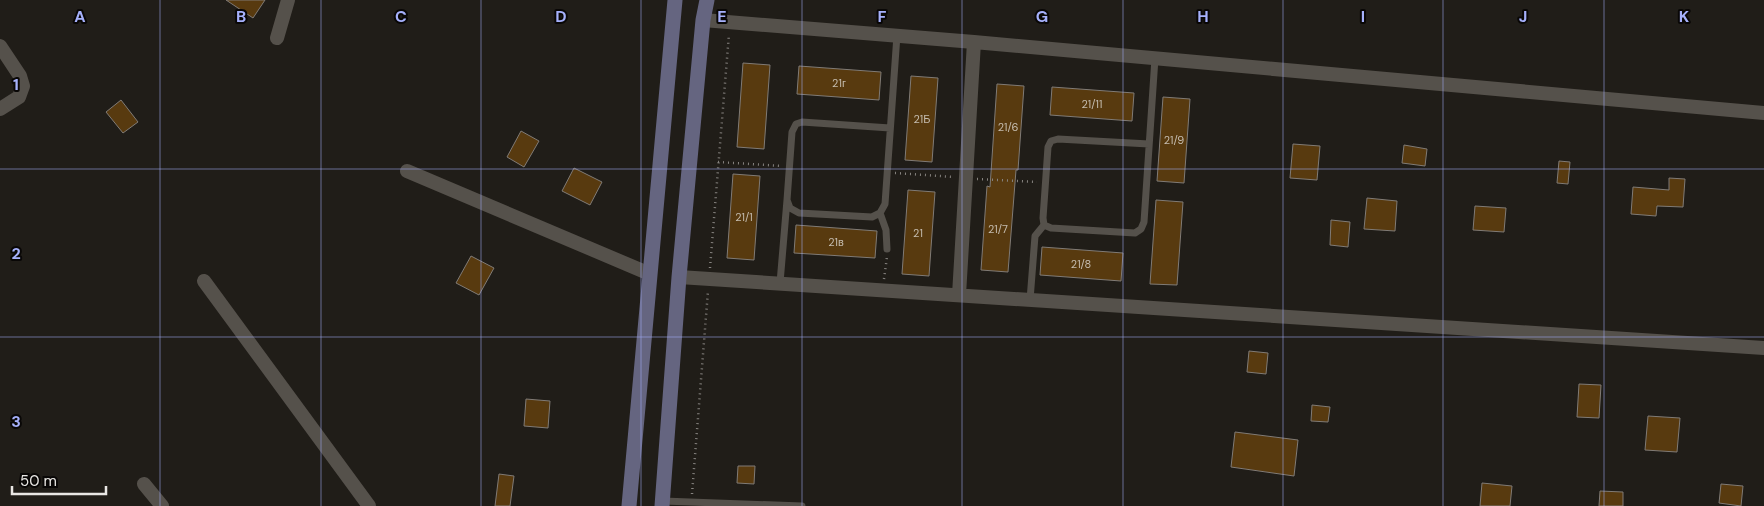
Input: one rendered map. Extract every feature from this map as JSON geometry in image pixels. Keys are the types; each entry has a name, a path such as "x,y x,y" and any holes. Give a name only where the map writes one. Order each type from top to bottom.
{"street":[{"path":"277,38 288,0"},
{"path":"629,506 675,0"},
{"path":"663,504 679,277 703,20 707,0"},
{"path":"703,20 896,35 1764,113"},
{"path":"959,295 974,42"},
{"path":"0,46 20,76 23,86 19,97 0,109"},
{"path":"407,171 650,274"},
{"path":"679,277 1764,348"},
{"path":"204,281 369,506"},
{"path":"144,484 162,506"}],"lane":[{"path":"787,200 790,208 799,213 872,217 880,213 885,204 896,35"},
{"path":"1044,225 1051,228 1135,233 1141,229 1144,222 1155,58"},
{"path":"780,283 792,132 796,124 802,122 890,128"},
{"path":"1030,300 1035,236 1044,225 1048,147 1051,141 1058,139 1149,144"},
{"path":"880,213 886,230 887,249"},
{"path":"663,504 691,502 802,506"}],"path":[{"path":"691,502 730,22"},
{"path":"718,162 789,167"},
{"path":"883,290 887,249"}],"building":[{"path":"226,0 265,0 253,18"},
{"path":"743,63 770,65 764,149 737,147"},
{"path":"799,66 881,72 879,100 797,94"},
{"path":"911,76 938,78 932,162 905,160"},
{"path":"997,84 1024,86 1008,272 981,270 987,186 990,187"},
{"path":"1052,87 1134,93 1132,121 1050,115"},
{"path":"1163,97 1190,99 1184,183 1157,181"},
{"path":"121,100 138,122 123,133 106,112"},
{"path":"521,131 539,141 524,167 507,157"},
{"path":"1293,144 1320,146 1317,180 1290,178"},
{"path":"1404,145 1427,149 1425,166 1402,163"},
{"path":"1559,161 1570,162 1568,184 1557,183"},
{"path":"574,168 602,182 590,205 562,191"},
{"path":"733,174 760,176 754,260 727,258"},
{"path":"1669,178 1685,179 1683,207 1657,206 1656,216 1631,214 1633,187 1669,190"},
{"path":"908,190 935,192 929,276 902,274"},
{"path":"1367,198 1397,201 1395,231 1364,229"},
{"path":"1156,200 1183,202 1177,285 1150,284"},
{"path":"1475,206 1506,208 1504,232 1473,230"},
{"path":"1331,220 1350,222 1348,247 1330,245"},
{"path":"796,225 877,231 875,258 794,253"},
{"path":"1042,247 1123,253 1121,281 1040,275"},
{"path":"471,256 494,268 479,295 456,283"},
{"path":"1249,351 1268,353 1266,374 1247,372"},
{"path":"1579,384 1601,385 1599,418 1577,417"},
{"path":"526,399 550,401 548,428 524,426"},
{"path":"1312,405 1330,407 1328,422 1311,421"},
{"path":"1648,416 1680,418 1677,452 1645,450"},
{"path":"1235,432 1298,440 1294,476 1231,467"},
{"path":"738,466 755,466 754,484 737,483"},
{"path":"499,474 514,476 510,506 495,506"},
{"path":"1482,483 1512,486 1510,506 1480,506"},
{"path":"1721,484 1743,486 1741,506 1719,503"},
{"path":"1600,491 1623,492 1623,506 1599,506"}]}
